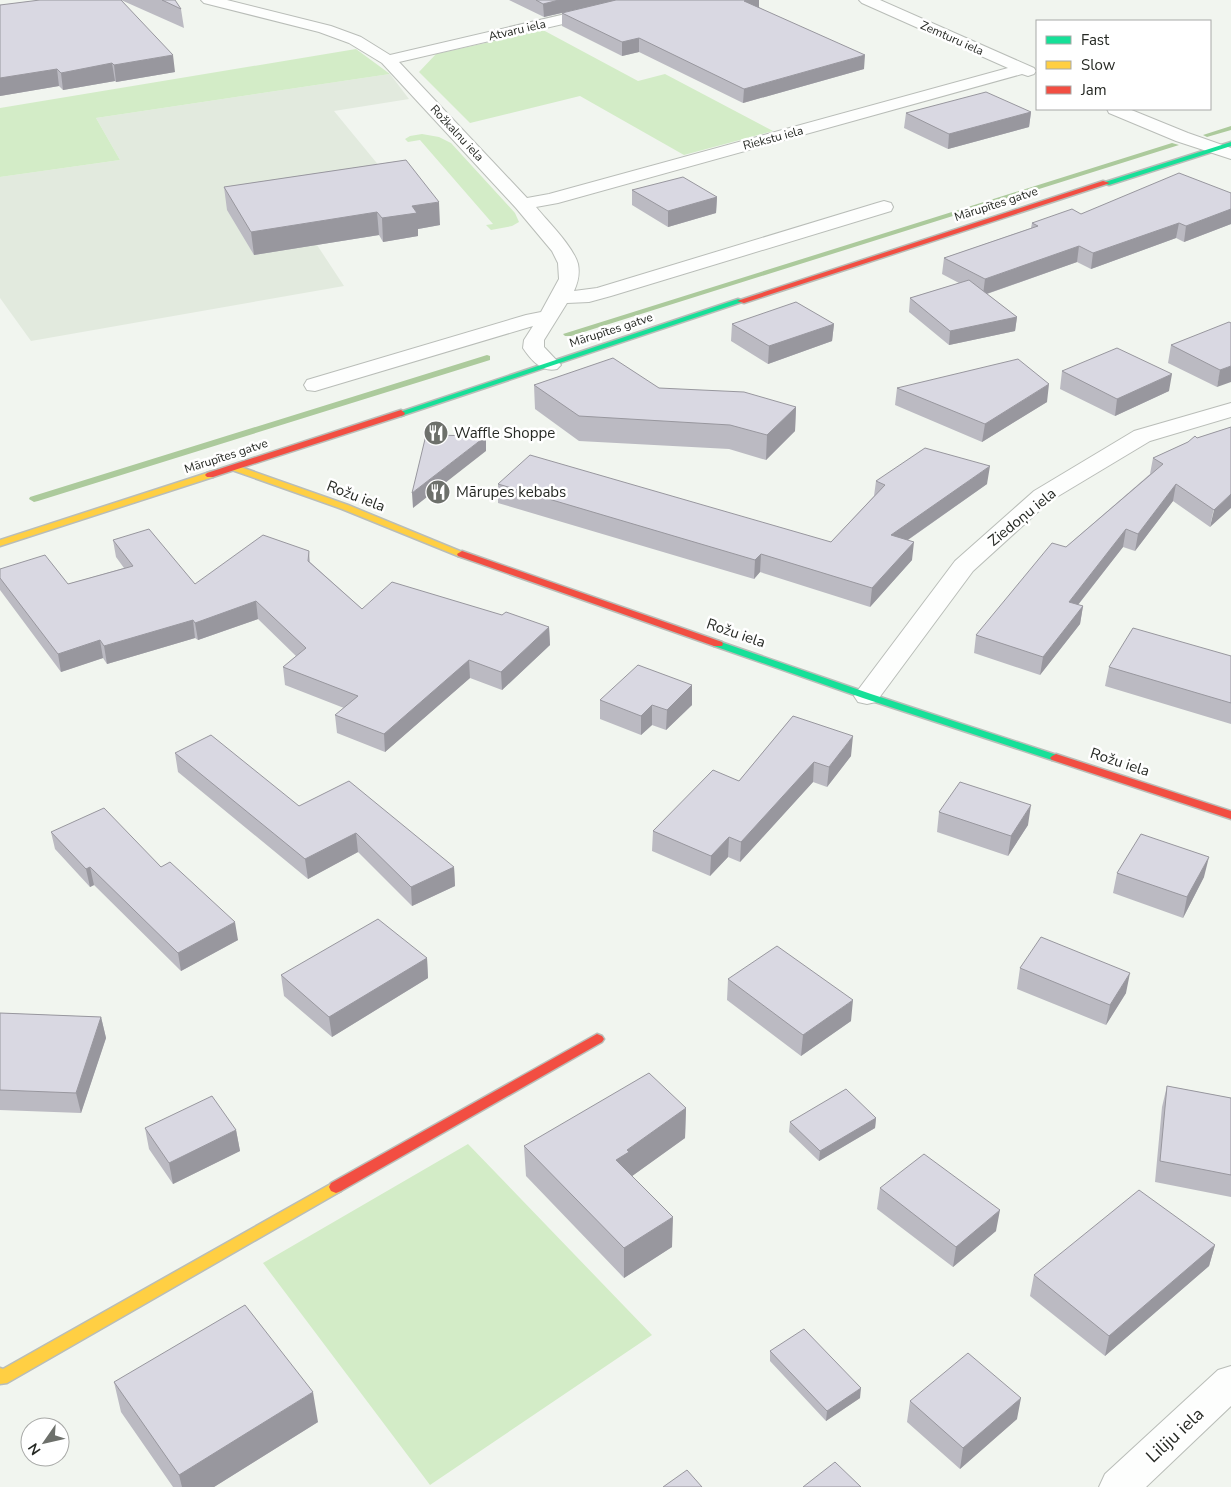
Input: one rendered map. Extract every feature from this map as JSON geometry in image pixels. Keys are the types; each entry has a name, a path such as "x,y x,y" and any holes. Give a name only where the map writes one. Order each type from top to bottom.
{"street":[{"name":"Rožkalnu iela","path":"209,0 325,30 355,40 388,60 523,204 560,249 568,263 568,279 561,297 534,340 533,348"},
{"name":"Atvaru iela","path":"388,60 645,0"},
{"name":"Zemturu iela","path":"867,0 1030,72"},
{"name":"Riekstu iela","path":"523,204 551,199 1030,72"},
{"path":"1117,110 1182,137 1226,149"},
{"name":"Mārupītes gatve","path":"0,544 550,365 867,259 1226,149"},
{"path":"561,297 588,296 604,292 884,207"},
{"path":"315,385 533,319 548,318"},
{"path":"467,338 533,348 550,365"},
{"name":"Ziedoņu iela","path":"867,696 964,566 1042,496 1142,436 1231,410"},
{"name":"Rožu iela","path":"236,468 345,508 461,554 867,696 1231,815"},
{"path":"1,1376 597,1039"},
{"name":"Liliju iela","path":"1119,1487 1231,1382"}],"shaded area":[{"path":"390,74 409,99 334,111 394,184 317,245 344,286 31,341 0,298 0,177 120,160 96,118"}],"green space":[{"path":"543,30 638,81 665,74 773,131 684,155 580,96 470,123 419,72 436,54"},
{"path":"356,49 390,74 96,118 120,160 0,177 0,108"},
{"path":"422,134 439,137 451,143 515,213 519,222 512,226 491,230 486,225 493,224 420,140 408,142 405,139"},
{"path":"468,1144 652,1335 430,1485 263,1263"}],"building":[{"path":"40,0 121,0 173,55 114,65 112,63 61,73 57,69 0,78 0,5"},
{"path":"162,0 175,0 181,9"},
{"path":"536,0 559,0 543,4"},
{"path":"616,0 747,0 744,1 865,55 744,89 639,38 622,42 562,13"},
{"path":"986,92 1031,112 949,134 906,113"},
{"path":"406,160 439,202 412,206 417,213 382,218 377,212 251,232 224,187"},
{"path":"1179,173 1231,193 1231,209 1186,226 1179,223 1093,253 1079,246 985,279 944,258 1038,226 1032,223 1072,209 1081,214"},
{"path":"683,177 717,197 668,211 632,190"},
{"path":"969,280 1017,317 950,331 910,298"},
{"path":"796,302 834,324 769,346 732,324"},
{"path":"1229,322 1231,323 1231,366 1220,370 1171,345"},
{"path":"1117,348 1172,374 1117,399 1062,371"},
{"path":"613,358 659,388 744,392 796,407 767,435 730,425 579,416 534,385"},
{"path":"1018,359 1049,384 985,424 897,388"},
{"path":"1231,427 1231,494 1214,510 1176,484 1138,534 1126,529 1069,602 1083,606 1043,657 976,635 1052,543 1066,547 1163,464 1153,458 1188,442 1195,436 1197,438"},
{"path":"426,435 486,436 412,493"},
{"path":"925,448 990,466 891,535 914,542 872,588 761,554 755,560 498,484 530,455 831,542 885,485 876,481"},
{"path":"149,529 195,584 263,535 309,551 308,561 362,609 392,582 502,615 506,612 549,627 501,672 469,660 384,734 335,715 358,696 283,667 306,648 256,601 195,623 193,620 104,646 100,640 58,654 0,578 0,569 45,555 68,584 133,566 113,540"},
{"path":"1133,628 1231,656 1231,703 1109,667"},
{"path":"638,665 692,685 667,710 652,705 641,716 600,700"},
{"path":"793,716 853,736 829,767 814,762 741,842 729,837 711,856 653,831 713,770 739,781"},
{"path":"211,735 299,806 349,781 454,867 411,887 356,833 305,859 175,753"},
{"path":"960,782 1031,805 1011,836 939,812"},
{"path":"104,808 161,867 170,862 235,922 178,953 90,867 86,869 51,832"},
{"path":"1141,834 1209,857 1187,897 1117,873"},
{"path":"378,919 427,958 329,1017 281,975"},
{"path":"1041,937 1130,973 1110,1005 1020,968"},
{"path":"777,946 853,1000 803,1035 728,979"},
{"path":"0,1013 101,1017 76,1093 0,1090"},
{"path":"649,1073 686,1108 616,1160 673,1217 624,1248 524,1146"},
{"path":"1167,1086 1231,1098 1231,1175 1160,1161"},
{"path":"846,1089 876,1118 820,1151 790,1122"},
{"path":"212,1096 236,1130 169,1163 145,1128"},
{"path":"924,1154 1000,1210 956,1247 880,1188"},
{"path":"1139,1190 1215,1245 1109,1336 1034,1275"},
{"path":"245,1305 313,1392 179,1475 114,1382"},
{"path":"804,1329 861,1388 827,1411 770,1351"},
{"path":"968,1353 1021,1398 963,1448 910,1401"},
{"path":"835,1462 861,1487 803,1487"},
{"path":"687,1470 702,1487 663,1487"}],"waterway":[{"path":"1207,135 1231,128"},
{"path":"568,334 1175,145"},
{"path":"34,499 487,358"}],"traffic: fast":[{"path":"1106,183 1231,144"},
{"path":"401,413 741,301"},
{"path":"718,644 867,696 1056,758"}],"traffic: slow":[{"path":"235,468 345,507 462,554"},
{"path":"0,543 210,475"},
{"path":"0,1375 1,1378 336,1187"}],"traffic: jam":[{"path":"741,301 1106,183"},
{"path":"210,475 401,413"},
{"path":"462,554 718,644"},
{"path":"1056,758 1231,815"},
{"path":"336,1187 597,1039"}],"place":[{"name":"Waffle Shoppe","path":"436,433"},
{"name":"Mārupes kebabs","path":"438,492"}]}
